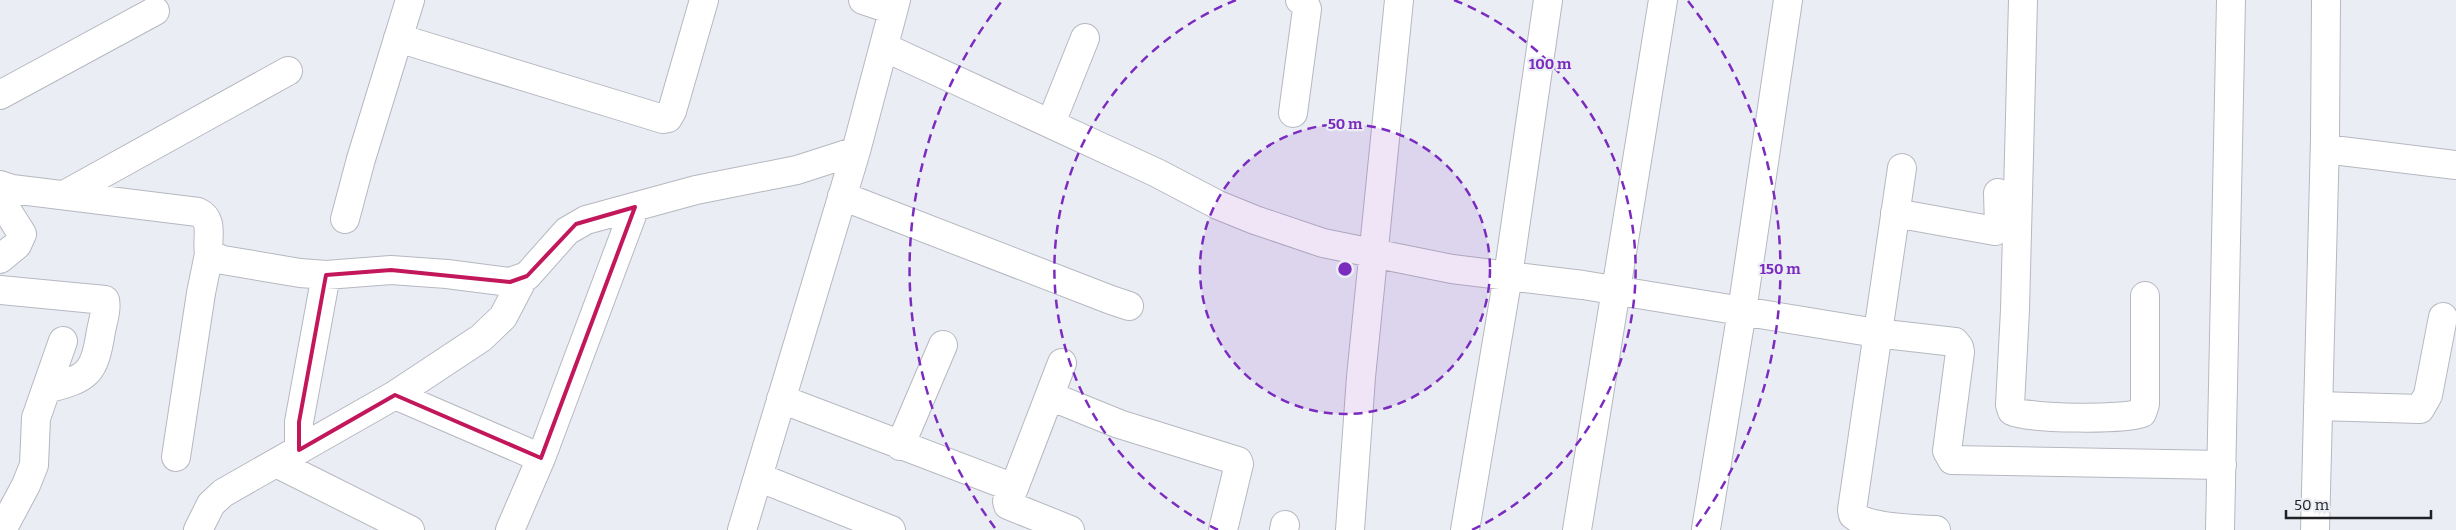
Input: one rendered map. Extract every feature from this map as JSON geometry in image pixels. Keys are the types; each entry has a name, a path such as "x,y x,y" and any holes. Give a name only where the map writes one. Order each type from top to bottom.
{"street":[{"path":"398,38 663,119 668,118 672,111 704,0"},
{"path":"742,530 768,481 790,402 853,200 856,151 895,51 894,5 862,0"},
{"path":"1350,530 1361,377 1375,254 1399,0"},
{"path":"1465,530 1508,276 1548,0"},
{"path":"1577,530 1663,0"},
{"path":"1706,529 1742,311 1788,0"},
{"path":"2023,0 2010,409 2034,415 2093,417 2142,413 2145,404 2145,296"},
{"path":"2220,530 2231,0"},
{"path":"2315,530 2325,149 2326,0"},
{"path":"345,219 407,1"},
{"path":"1293,113 1307,9 1303,1"},
{"path":"0,95 155,11"},
{"path":"1051,123 1085,38"},
{"path":"895,51 1255,220 1323,243 1375,254 1508,276 1616,291 1876,333 1955,342 1959,347 1947,451 1952,460 2222,465"},
{"path":"64,195 288,71"},
{"path":"2325,149 2456,165"},
{"path":"209,254 223,260 277,270 326,274 391,270 447,274 503,282 518,281 572,226 586,220 696,190 797,170 856,151"},
{"path":"1902,168 1876,333 1850,523 1863,521 1936,530"},
{"path":"0,185 198,212 205,215 209,221 209,254 201,293 176,457"},
{"path":"1895,213 1995,231 1999,226 1998,193"},
{"path":"0,194 5,207 22,234 17,245 0,259"},
{"path":"853,200 1101,297 1130,306"},
{"path":"510,530 541,458 635,207"},
{"path":"288,457 299,422 326,274"},
{"path":"198,530 211,504 223,493 394,395 495,326 508,309 524,277"},
{"path":"0,290 105,300 98,351 92,366 80,379 46,389"},
{"path":"2318,406 2420,409 2428,395 2443,317"},
{"path":"2,530 26,485 34,465 36,418 63,341"},
{"path":"900,446 943,344"},
{"path":"1062,363 1014,488 1007,501 1008,505 1070,530"},
{"path":"394,395 541,458"},
{"path":"1050,396 1119,424 1238,461 1239,464 1223,530"},
{"path":"790,402 900,446 1014,488"},
{"path":"288,457 410,530"},
{"path":"768,481 891,530"}],"highlighted area":[{"path":"635,207 541,458 395,395 299,450 299,422 326,275 391,270 510,282 527,276 576,224"}]}
